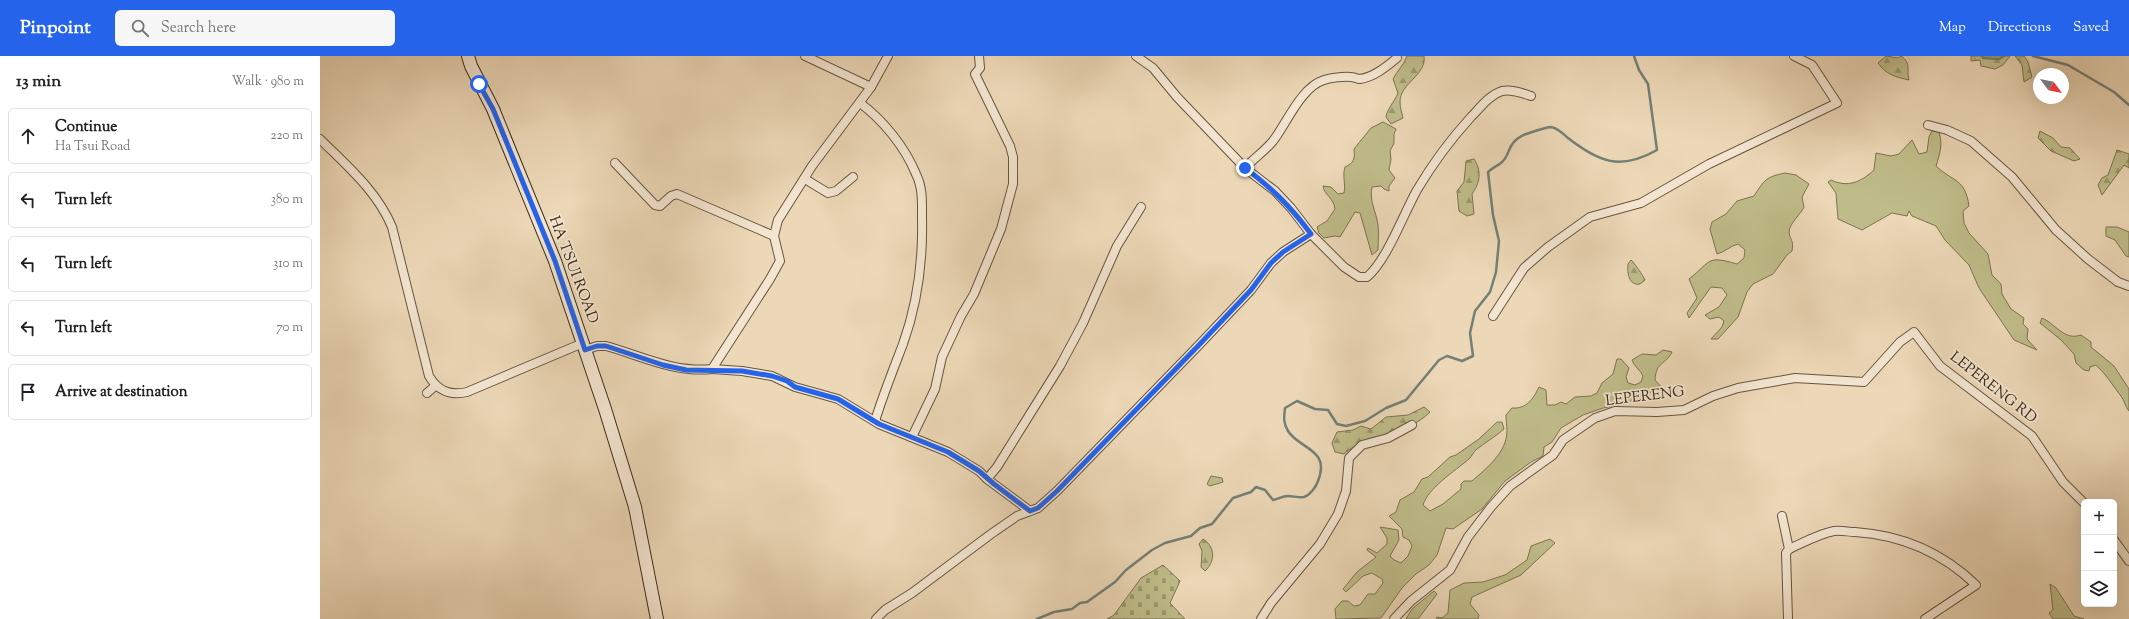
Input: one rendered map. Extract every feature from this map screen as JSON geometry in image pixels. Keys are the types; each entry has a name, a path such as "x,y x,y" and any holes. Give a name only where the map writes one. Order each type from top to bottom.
{"street":[{"name":"HA TSUI ROAD","path":"468,56 471,66 493,109 555,261 584,346 619,451 634,507 657,619"},
{"path":"805,56 871,87"},
{"path":"712,369 770,279 780,260 774,236 778,220 805,179 871,87 888,56"},
{"path":"912,437 935,389 942,357 974,294 1001,229 1011,195 1013,158 1010,146 974,74 980,68 979,56"},
{"path":"1136,56 1153,68 1176,97 1245,168 1275,191 1291,208 1311,234 1344,267 1359,277 1367,277 1382,260 1417,190 1438,155 1487,100 1500,92 1509,90 1531,96"},
{"path":"1493,316 1524,268 1548,247 1590,217 1641,203 1709,164 1837,103 1812,65 1794,56"},
{"path":"1245,168 1251,161 1260,156 1274,140 1298,103 1315,85 1324,80 1351,77 1358,79 1370,76 1397,58"},
{"path":"860,103 874,114 895,139 916,174 922,191 923,252 913,304 903,343 893,365 875,421"},
{"path":"1928,125 1947,130 1971,141 2012,177 2056,230 2088,259 2118,282 2129,286"},
{"path":"320,138 360,178 388,217 392,227 429,376 435,386 446,392 456,394 467,392 584,346 606,346 663,365 686,370 712,369 742,371 772,376 787,381 795,387 838,399 875,421 948,452 979,471 987,479 1030,511"},
{"path":"615,163 655,205 660,206 671,196 677,194 774,236"},
{"path":"805,179 828,193 836,191 853,177"},
{"path":"987,479 998,467 1060,366 1083,323 1118,246 1141,207"},
{"path":"876,619 886,610 912,593 1017,516 1038,508 1057,491 1198,346 1251,290 1271,263 1283,252 1311,234"},
{"name":"LEPERENG RD","path":"1914,332 1940,366 2032,436 2063,482 2081,500"},
{"name":"LEPERENG","path":"1394,619 1411,602 1450,570 1468,537 1490,507 1510,486 1553,455 1563,440 1595,418 1615,411 1657,412 1684,410 1713,396 1738,388 1794,378 1864,382 1900,342 1914,332"},
{"path":"427,393 435,386"},
{"path":"1261,619 1275,598 1320,544 1338,514 1346,491 1349,458 1362,446 1388,438 1412,425"},
{"path":"1782,516 1789,549"},
{"path":"1788,619 1786,553 1789,549 1813,538 1835,531 1873,533 1906,542 1936,554 1966,575 1976,585 1925,619"},
{"path":"2117,544 2129,561"}],"green space":[{"path":"1407,56 1424,56 1424,63 1422,69 1408,84 1401,95 1400,104 1403,118 1391,124 1386,117 1398,93 1393,79"},
{"path":"1886,56 1898,58 1901,56 1904,59 1908,64 1909,80 1892,75 1881,67 1878,63"},
{"path":"1971,56 2010,56 2003,65 1995,69 1981,66 1980,60 1971,61"},
{"path":"2015,56 2024,56 2028,62 2032,77 2024,82 2022,65"},
{"path":"1383,122 1396,129 1394,134 1394,143 1390,151 1391,159 1389,170 1395,178 1389,186 1389,191 1381,186 1372,187 1371,197 1378,228 1378,250 1372,255 1360,213 1355,212 1340,237 1335,236 1324,238 1319,233 1317,227 1327,221 1335,209 1333,202 1325,192 1323,186 1331,187 1338,194 1344,193 1344,170 1345,167 1353,160 1354,149 1371,128"},
{"path":"1932,131 1939,132 1941,141 1940,153 1936,166 1961,185 1965,190 1969,206 1963,211 1964,223 1969,233 1988,254 1992,275 2001,284 2002,294 2011,309 2024,318 2023,324 2028,329 2027,339 2037,350 2014,340 1979,288 1969,265 1945,240 1936,226 1912,216 1909,211 1907,216 1892,213 1862,230 1838,219 1836,193 1828,182 1831,180 1843,184 1849,184 1859,181 1874,170 1876,153 1891,156 1899,154 1912,140 1919,154 1927,152 1929,137"},
{"path":"2040,131 2053,138 2061,147 2070,148 2080,159 2074,161 2051,151 2038,138"},
{"path":"2117,150 2129,154 2129,168 2124,165 2102,195 2098,185 2102,178 2108,175"},
{"path":"1474,159 1477,163 1479,177 1477,186 1472,194 1474,214 1467,216 1459,211 1457,191 1464,182 1466,161"},
{"path":"1785,173 1796,175 1809,184 1802,197 1804,207 1793,222 1789,232 1793,244 1792,251 1787,255 1773,274 1753,284 1747,292 1738,317 1718,339 1711,339 1722,327 1724,321 1719,317 1710,319 1705,315 1719,307 1727,295 1722,288 1711,287 1689,318 1687,313 1697,298 1689,279 1710,261 1720,260 1737,264 1744,258 1745,250 1738,244 1717,254 1710,229 1712,222 1726,214 1737,201 1754,196 1766,180"},
{"path":"2106,227 2117,227 2129,232 2129,257 2126,256 2115,240 2106,236"},
{"path":"1631,260 1645,280 1640,284 1633,283 1631,281 1628,271 1628,264"},
{"path":"2042,318 2065,334 2070,336 2081,335 2091,342 2091,347 2114,366 2129,389 2129,411 2122,398 2100,369 2096,365 2090,367 2089,371 2084,370 2076,363 2074,354 2061,340 2040,323"},
{"path":"1663,350 1672,352 1657,369 1655,380 1664,390 1653,391 1624,404 1603,408 1583,415 1561,428 1552,442 1544,447 1543,456 1531,462 1505,481 1482,509 1453,529 1446,528 1437,555 1429,565 1416,574 1402,588 1381,618 1336,619 1335,609 1342,601 1348,601 1354,606 1360,605 1368,594 1375,594 1383,583 1382,579 1372,573 1363,576 1346,592 1343,589 1357,572 1376,557 1367,550 1368,548 1377,553 1387,544 1387,538 1380,527 1398,530 1399,540 1390,556 1394,560 1401,563 1408,556 1412,546 1409,540 1403,537 1402,529 1389,516 1396,512 1400,500 1414,492 1422,479 1428,477 1450,457 1456,455 1479,439 1497,422 1502,422 1504,429 1476,450 1469,459 1430,492 1423,505 1430,511 1443,504 1461,489 1461,484 1464,481 1472,481 1495,459 1504,446 1506,439 1506,415 1512,408 1526,405 1539,387 1546,390 1547,405 1555,405 1561,402 1566,404 1575,397 1591,396 1597,393 1602,383 1613,374 1617,359 1621,359 1629,368 1626,377 1628,383 1635,385 1641,382 1643,376 1632,360 1642,354 1656,355"},
{"path":"1424,407 1430,412 1421,420 1410,426 1364,442 1344,454 1335,452 1332,443 1337,432 1353,430 1361,426 1371,429 1386,417 1408,415"},
{"path":"1211,476 1222,478 1223,482 1210,486 1207,484"},
{"path":"1203,539 1210,546 1213,555 1211,563 1205,571 1201,567 1202,551 1199,544"},
{"path":"1550,539 1555,543 1521,575 1472,597 1470,604 1479,615 1478,619 1436,619 1437,617 1442,618 1448,613 1450,590 1464,583 1483,582 1505,575 1527,560 1531,546"},
{"path":"1163,565 1180,581 1170,603 1185,619 1107,619 1114,615 1141,578"},
{"path":"2050,584 2056,588 2074,616 2084,619 2053,619 2049,613 2053,610"},
{"path":"1434,591 1437,594 1418,619 1406,619 1412,609"}],"waterway":[{"path":"1037,619 1054,612 1072,609 1080,603 1087,602 1115,582 1126,570 1152,550 1165,543 1191,536 1200,528 1212,524 1233,498 1251,492 1256,487 1265,490 1273,500 1286,496 1304,497 1308,494 1318,481 1321,470 1320,462 1317,456 1293,437 1286,428 1284,417 1285,408 1297,401 1315,409 1328,410 1337,424 1346,426 1365,421 1386,408 1406,400 1439,360 1447,356 1462,361 1473,356 1470,333 1475,311 1490,292 1496,272 1499,241 1493,215 1488,172 1504,160 1512,145 1519,137 1550,127 1557,129 1590,153 1610,161 1621,162 1632,160 1657,150 1648,84 1639,70 1634,56"},
{"path":"1982,56 1983,58 1999,59 2004,56"},
{"path":"2033,56 2068,65 2114,92 2129,105"}],"route":[{"path":"479,84 493,109 518,174 555,261 585,350 597,346 606,346 628,352 663,365 686,370 698,371 712,369 742,371 772,376 787,381 795,387 838,399 879,424 948,452 979,471 1020,505 1030,511 1038,508 1057,491 1198,346 1251,290 1271,263 1283,252 1311,234 1291,208 1275,191 1245,168"}]}
